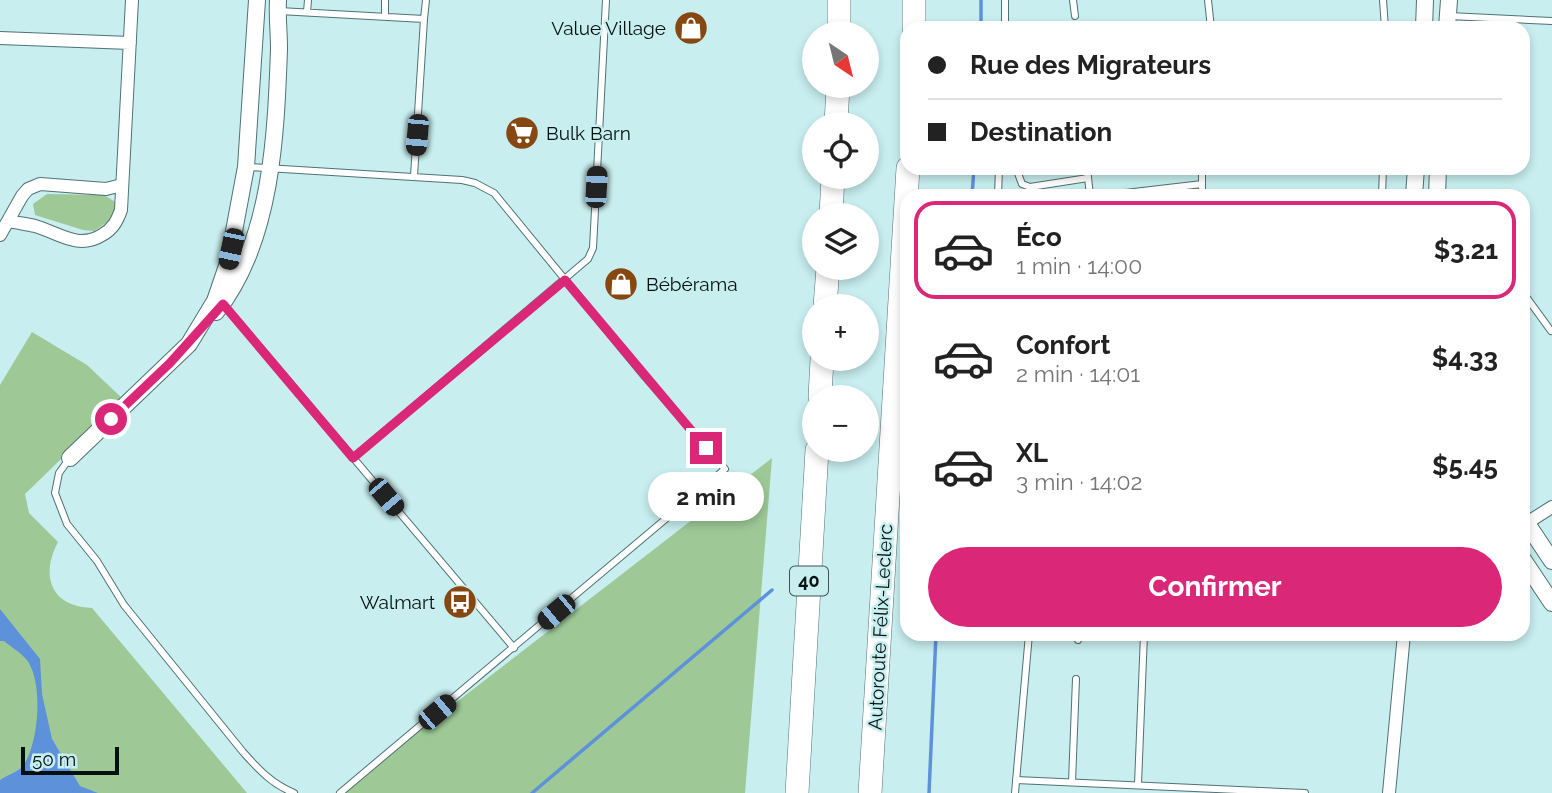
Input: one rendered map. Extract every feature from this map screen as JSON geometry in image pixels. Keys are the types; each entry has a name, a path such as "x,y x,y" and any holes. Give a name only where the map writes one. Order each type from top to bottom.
{"highway":[{"path":"839,0 839,21"},
{"path":"914,0 914,21"},
{"name":"Autoroute Félix-Leclerc","path":"870,793 900,300"},
{"name":"40","path":"797,793 816,462"}],"street":[{"path":"9,221 37,227 80,243 92,241 105,234 117,223 121,210 132,0"},
{"path":"219,302 246,167 257,0"},
{"path":"1424,21 1425,0"},
{"path":"70,458 196,335 236,283 251,247 271,169 279,46 278,5"},
{"path":"0,38 130,43"},
{"path":"0,235 22,196 28,189 40,184 106,189 122,185"},
{"path":"1530,519 1552,507"},
{"path":"1530,530 1552,561"},
{"path":"1530,570 1552,603"},
{"path":"1389,793 1403,641"}],"lane":[{"path":"307,12 308,0"},
{"path":"385,0 385,17"},
{"path":"414,176 426,0"},
{"path":"353,458 588,259 593,248 606,0"},
{"path":"1005,0 1005,21"},
{"path":"1073,0 1076,16"},
{"path":"1208,0 1211,21"},
{"path":"1383,0 1384,21"},
{"path":"278,5 307,12 424,19"},
{"path":"1448,15 1552,20"},
{"path":"246,167 462,180 494,192 725,469 340,793"},
{"path":"1019,175 1022,184 1030,187 1088,178"},
{"path":"1088,175 1089,189"},
{"path":"1202,175 1202,189"},
{"path":"1160,189 1202,184"},
{"path":"219,302 514,648"},
{"path":"1530,302 1551,331"},
{"path":"70,458 59,473 55,486 55,499 67,523 97,561 124,605 243,752 269,779 294,793"},
{"path":"1015,793 1028,641"},
{"path":"1138,785 1144,641"},
{"path":"1072,782 1076,679"},
{"path":"1016,780 1305,793"}],"green space":[{"path":"47,194 104,195 117,203 113,218 94,231 83,230 35,215 33,204"},
{"path":"32,332 87,365 123,399 25,494 29,513 58,542 50,567 53,587 58,596 67,602 92,608 247,793 0,793 0,385"},
{"path":"772,458 745,793 339,793"}],"water":[{"path":"0,609 40,659 42,694 52,739 80,786 98,793 0,793 0,780 23,766 33,743 37,696 32,669 26,659 4,641 0,641"}],"waterway":[{"path":"981,0 981,21"},
{"path":"972,189 974,175"},
{"path":"532,793 772,590"},
{"path":"929,793 936,641"}],"place":[{"name":"Value Village","path":"691,28"},
{"name":"Bulk Barn","path":"522,133"},
{"name":"Bébérama","path":"621,284"},
{"name":"Walmart","path":"460,602"}],"route":[{"path":"111,419 189,344 223,304 353,458 565,280 706,448"}]}
